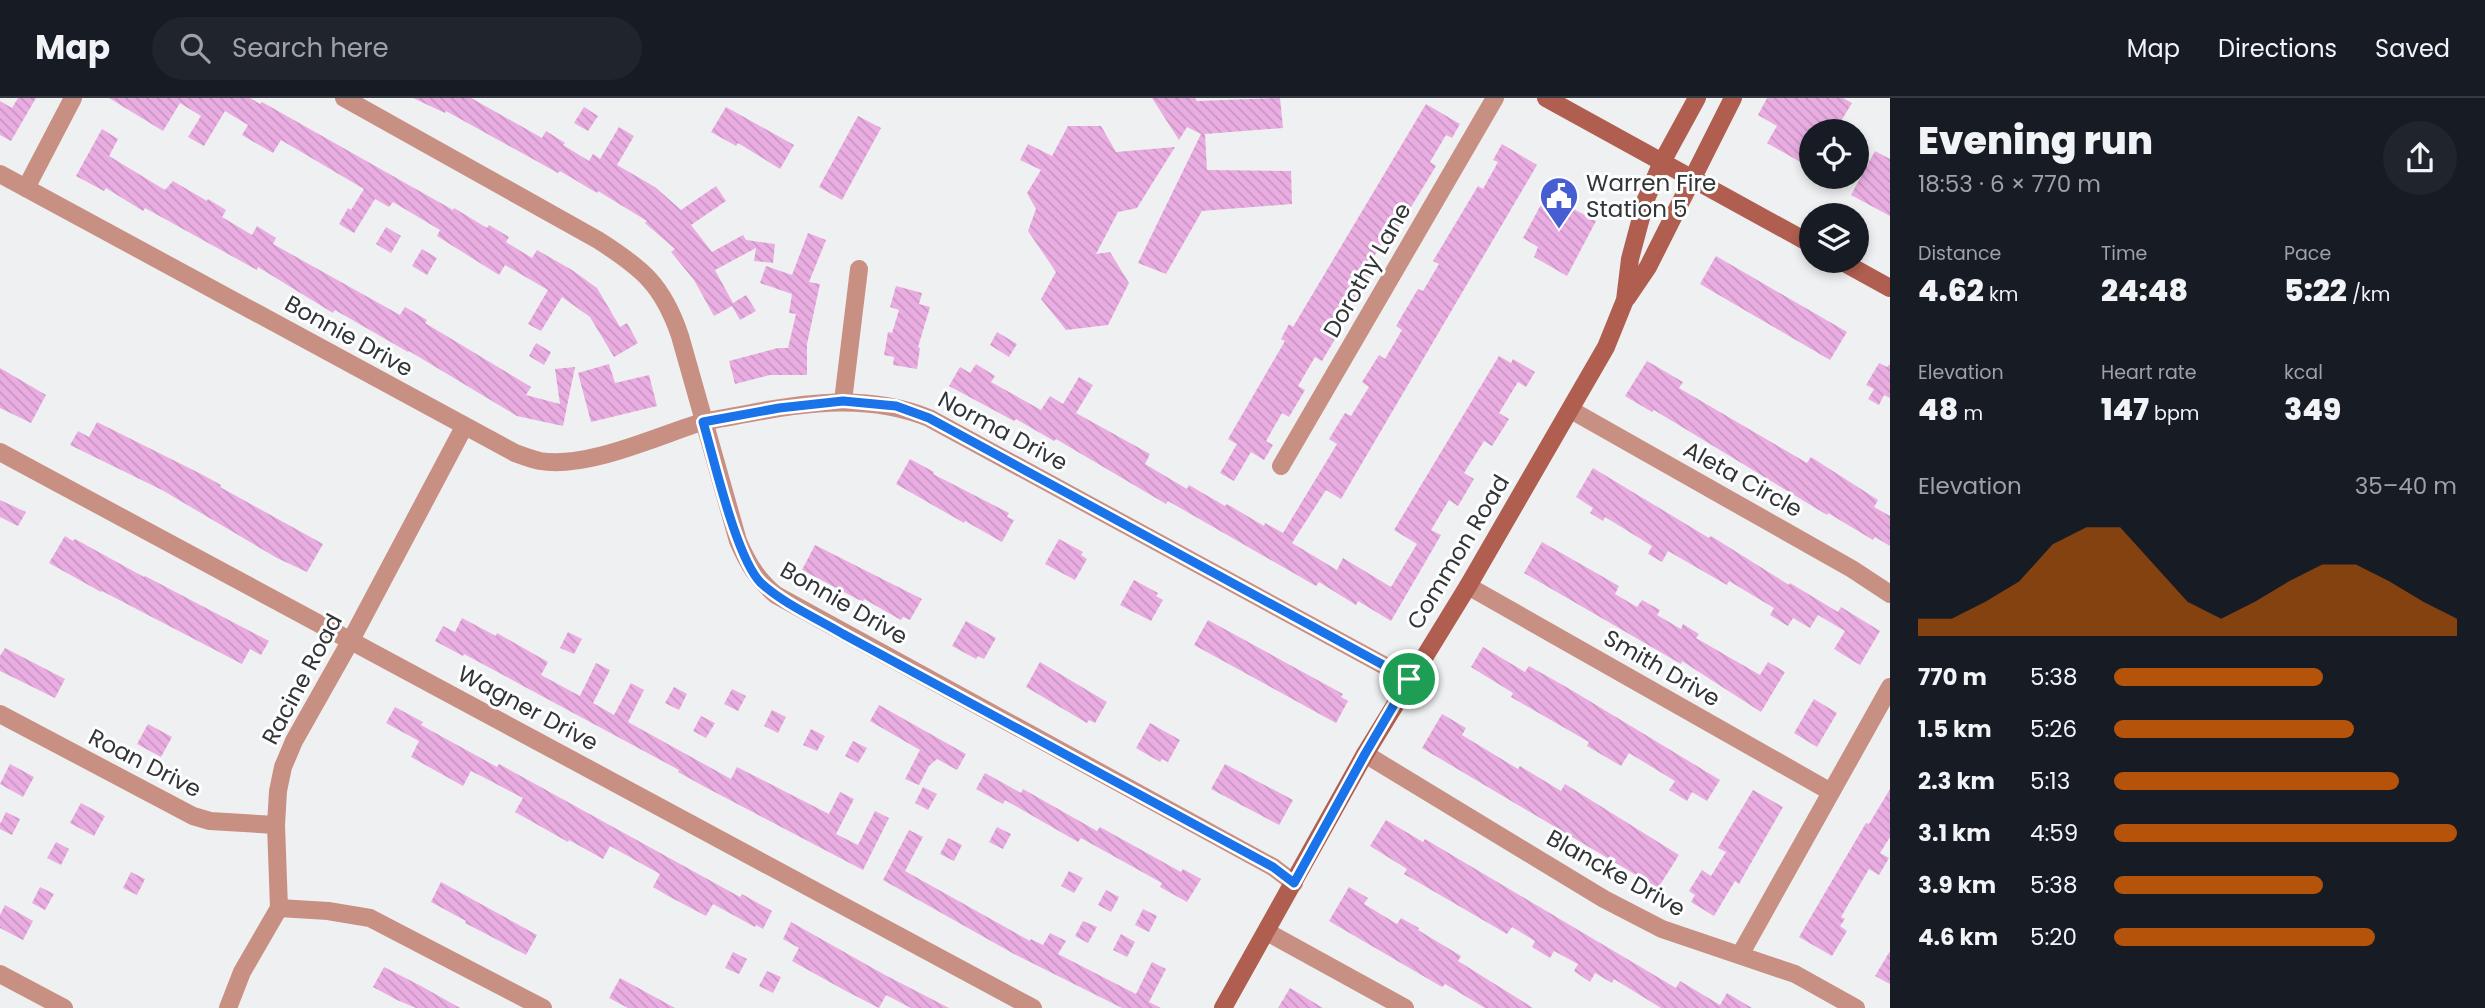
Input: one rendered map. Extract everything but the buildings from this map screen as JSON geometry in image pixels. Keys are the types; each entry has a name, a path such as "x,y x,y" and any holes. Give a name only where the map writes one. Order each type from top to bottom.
{"street":[{"path":"26,188 73,98"},
{"path":"344,98 587,234 643,272 657,286 673,316 703,422"},
{"name":"Dorothy Lane","path":"1281,466 1494,98"},
{"path":"1546,98 1799,237"},
{"name":"Common Road","path":"1625,300 1630,258 1646,200 1662,162 1697,98"},
{"name":"Common Road","path":"1223,1008 1365,754 1571,410 1606,347 1625,300 1648,267 1733,98"},
{"name":"Bonnie Drive","path":"0,174 514,453 540,461 566,462 590,458 703,422 738,541 759,581 776,595 1273,867 1294,883"},
{"path":"843,401 859,268"},
{"path":"1863,273 1890,288"},
{"name":"Norma Drive","path":"703,422 779,408 843,401 896,406 929,418 1409,679"},
{"name":"Aleta Circle","path":"1571,410 1852,569 1890,594"},
{"name":"Racine Road","path":"279,908 276,825 278,791 294,741 464,427"},
{"name":"Wagner Drive","path":"0,452 1033,1008"},
{"name":"Smith Drive","path":"1468,586 1830,792"},
{"path":"1740,955 1890,687"},
{"name":"Roan Drive","path":"0,714 193,816 210,821 276,825"},
{"name":"Blancke Drive","path":"1365,754 1604,899 1662,929 1795,974 1856,1008"},
{"path":"228,1008 242,972 279,908 328,911 370,918 543,1008"},
{"path":"1267,932 1405,1008"},
{"path":"0,974 64,1008"}],"place":[{"name":"Warren Fire Station 5","path":"1559,230"}],"route":[{"path":"843,401 896,406 912,411 1409,679 1294,883 1273,867 776,595 759,581 738,541 703,422 779,408 843,401"}]}
